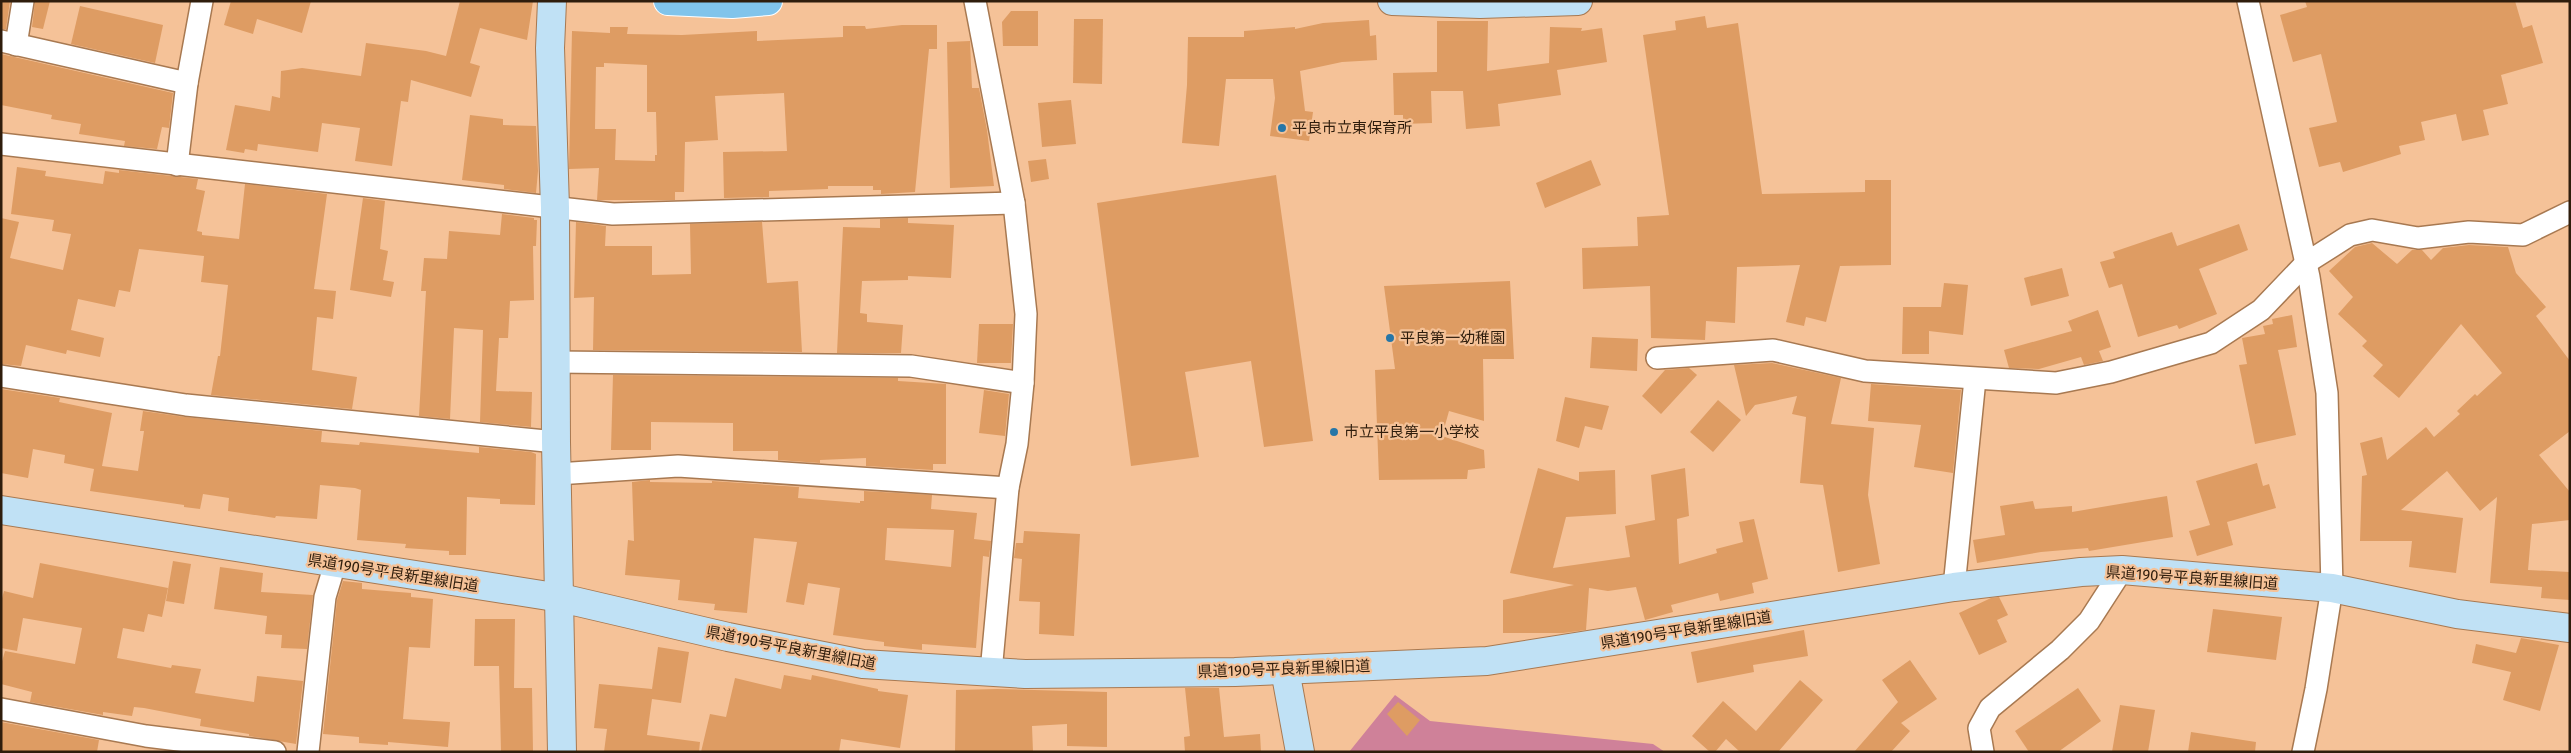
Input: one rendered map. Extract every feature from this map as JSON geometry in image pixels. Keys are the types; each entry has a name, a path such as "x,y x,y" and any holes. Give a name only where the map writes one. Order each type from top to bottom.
{"main road":[{"path":"668,1 732,4 768,1"}],"street":[{"path":"23,1 9,43 187,83"},
{"path":"177,165 187,83 202,1"},
{"path":"552,1 550,48 555,208 556,442 561,598 562,752"},
{"path":"975,1 1014,203 1026,314 1023,383 1016,444 1008,488 991,672"},
{"path":"1392,1 1480,4 1578,1"},
{"path":"2248,1 2306,263 2326,393 2332,588 2316,689 2303,752"},
{"path":"1,144 613,214 659,215 761,210 1014,203"},
{"path":"1657,358 1773,350 1865,371 2056,383 2111,372 2211,343 2261,310 2306,263 2350,235 2372,230 2418,238 2469,232 2523,235 2570,212"},
{"path":"555,362 911,366 1023,383"},
{"path":"1,376 186,405 556,442"},
{"path":"1954,587 1975,379"},
{"path":"557,474 678,466 1008,488"},
{"name":"県道190号平良新里線旧道","path":"1,510 561,598 728,637 864,664 1025,674 1284,670 1487,661 1954,587 2081,572 2122,570 2332,588 2457,614 2570,628"},
{"path":"308,752 325,597 335,564"},
{"path":"1983,752 1980,728 1990,708 2060,650 2089,621 2122,570"},
{"path":"1284,670 1300,752"},
{"path":"1,709 146,736 275,752"}],"shaded area":[{"path":"1395,695 1430,721 1653,744 1665,752 1349,752"}],"building":[{"path":"1,1 10,1 6,29 1,29"},
{"path":"35,1 50,1 43,29 32,27"},
{"path":"231,1 311,1 302,33 257,19 253,34 224,25"},
{"path":"460,1 533,1 527,40 480,28 470,63 480,66 471,97 411,80 408,102 401,101 392,166 355,161 360,128 322,123 318,152 258,144 257,151 245,149 244,153 226,150 235,105 270,111 272,96 280,98 281,71 302,68 361,76 366,43 426,51 446,56"},
{"path":"2305,1 2515,1 2523,28 2532,25 2543,63 2501,75 2508,104 2483,110 2489,135 2462,141 2456,114 2421,122 2425,140 2399,146 2401,154 2343,172 2340,162 2319,167 2309,128 2337,122 2321,54 2293,62 2280,15 2307,7"},
{"path":"80,6 163,25 155,63 71,44"},
{"path":"1011,11 1038,11 1038,46 1003,46 1002,22"},
{"path":"1705,16 1707,28 1738,23 1762,194 1865,192 1865,180 1891,180 1891,265 1840,266 1826,322 1806,317 1804,326 1786,322 1800,265 1737,267 1735,323 1706,321 1705,340 1651,338 1650,286 1583,289 1582,248 1638,246 1637,217 1669,215 1643,35 1676,30 1675,21"},
{"path":"1074,19 1103,19 1102,84 1073,83"},
{"path":"1369,20 1370,36 1376,35 1377,60 1342,62 1300,71 1305,111 1313,112 1309,141 1270,136 1275,98 1273,79 1226,79 1219,146 1182,143 1187,85 1188,37 1244,37 1244,31 1295,27 1295,29 1323,23"},
{"path":"1437,21 1488,21 1487,71 1549,63 1550,27 1582,28 1581,31 1602,28 1607,62 1557,70 1561,95 1498,104 1500,126 1466,129 1463,91 1431,91 1432,123 1403,124 1403,115 1394,115 1393,73 1437,72"},
{"path":"902,25 937,25 937,49 929,49 915,192 881,194 881,190 873,190 873,186 828,186 828,189 769,191 769,197 724,198 723,152 787,151 784,93 715,96 718,140 685,142 684,192 675,192 675,200 597,200 599,168 569,169 572,31 610,33 610,27 628,27 627,34 682,35 757,31 757,41 843,37 843,26 865,26 866,29","holes":["604,63 647,65 647,112 656,112 657,155 655,155 655,161 615,160 616,129 595,129 596,67 604,67"]},
{"path":"970,41 972,88 979,88 987,130 994,186 950,188 947,42"},
{"path":"1,54 173,93 169,128 162,127 157,149 124,146 125,141 79,134 81,124 51,119 52,115 1,105"},
{"path":"1071,100 1076,144 1042,147 1038,103"},
{"path":"470,115 503,119 503,125 536,126 538,171 536,193 504,189 504,185 462,180"},
{"path":"1046,159 1049,179 1031,182 1028,161"},
{"path":"1591,160 1601,185 1545,208 1536,183"},
{"path":"17,167 46,171 45,176 103,184 105,171 119,173 119,170 198,179 196,189 205,191 197,231 202,232 202,235 239,239 245,184 327,194 314,289 336,291 333,319 317,317 312,370 357,377 352,409 211,395 218,356 220,356 228,285 201,282 204,256 139,249 130,292 119,290 115,307 78,299 71,330 104,338 100,357 67,350 66,354 26,345 21,366 1,364 1,218 19,222 10,258 63,270 71,234 52,231 54,220 11,214"},
{"path":"1276,175 1313,441 1264,447 1251,361 1185,372 1199,457 1131,466 1097,203"},
{"path":"363,198 385,201 380,249 388,251 383,280 394,282 391,297 350,290"},
{"path":"502,214 537,220 536,246 533,246 534,300 510,301 508,338 499,338 496,391 532,392 531,427 480,422 483,330 454,328 450,419 419,416 426,291 421,291 424,258 447,259 449,231 500,235"},
{"path":"908,218 908,223 954,225 951,278 908,276 908,280 862,281 860,313 867,314 867,322 903,325 901,353 837,353 843,227 880,228 880,219"},
{"path":"576,222 606,226 605,246 652,246 652,275 691,274 690,224 762,222 767,283 798,281 802,352 593,350 594,297 574,298"},
{"path":"2239,224 2248,250 2199,269 2217,314 2179,329 2177,325 2138,337 2122,284 2109,288 2100,262 2115,258 2113,252 2172,232 2177,246"},
{"path":"2372,243 2397,264 2412,250 2422,250 2431,260 2443,248 2469,245 2508,247 2516,273 2546,307 2536,316 2570,361 2570,431 2539,455 2570,492 2570,520 2532,524 2528,570 2570,572 2570,600 2541,598 2542,587 2490,583 2497,497 2480,511 2447,471 2401,510 2463,518 2456,573 2409,567 2412,541 2360,541 2362,476 2367,475 2360,443 2382,437 2387,460 2426,427 2434,437 2460,414 2457,411 2475,394 2477,396 2502,373 2461,324 2399,398 2373,376 2383,365 2362,346 2367,341 2338,314 2353,297 2329,271 2355,247"},
{"path":"2062,268 2069,296 2031,306 2024,278"},
{"path":"1510,281 1514,359 1483,359 1484,421 1449,411 1442,436 1484,450 1485,468 1468,470 1467,479 1379,480 1375,370 1395,369 1384,286"},
{"path":"1944,283 1968,285 1963,335 1929,331 1929,354 1902,354 1903,307 1941,307"},
{"path":"2098,310 2111,347 2099,351 2103,361 2084,365 2081,357 2039,369 2009,368 2004,350 2072,331 2068,321"},
{"path":"2292,315 2297,347 2278,350 2296,435 2255,444 2239,365 2247,364 2242,338 2265,334 2263,326 2273,324 2272,319"},
{"path":"979,324 1013,324 1011,363 977,363"},
{"path":"1592,337 1638,339 1637,371 1590,368"},
{"path":"1772,363 1841,378 1831,424 1874,428 1868,495 1880,564 1838,572 1823,485 1800,483 1806,417 1792,414 1797,396 1755,405 1746,416 1734,365"},
{"path":"1689,368 1697,375 1661,414 1642,396 1665,370"},
{"path":"613,375 898,378 898,381 946,384 946,464 933,464 933,470 866,466 866,458 820,460 820,463 778,460 778,451 733,451 733,423 651,422 651,450 611,450"},
{"path":"1871,384 1961,390 1953,473 1914,467 1921,425 1868,421"},
{"path":"1,389 60,398 59,402 112,413 102,466 138,471 144,431 140,431 143,411 322,431 321,442 359,445 360,442 479,453 479,447 531,452 536,454 535,505 500,504 500,499 467,497 466,555 449,555 449,551 405,548 406,544 357,540 361,490 355,488 320,485 317,519 276,516 275,518 228,511 229,498 203,494 200,509 90,491 94,469 64,463 65,455 33,449 28,478 1,473"},
{"path":"984,390 1009,394 1005,436 979,433"},
{"path":"1565,397 1609,406 1602,430 1585,426 1579,448 1556,441"},
{"path":"1718,400 1741,420 1713,452 1690,432"},
{"path":"2257,463 2263,486 2269,484 2276,508 2227,522 2233,545 2197,556 2189,531 2210,525 2196,481"},
{"path":"1538,468 1579,481 1579,472 1615,470 1616,514 1566,517 1553,568 1630,557 1625,526 1655,520 1651,475 1685,468 1689,516 1677,519 1679,564 1717,553 1716,549 1743,542 1739,522 1754,519 1768,579 1752,583 1754,593 1720,601 1718,593 1671,605 1673,612 1645,620 1636,587 1608,591 1589,588 1586,630 1563,633 1503,633 1503,600 1574,585 1510,573"},
{"path":"650,480 650,482 712,483 712,481 799,487 798,498 860,503 860,501 864,501 864,491 932,495 931,509 977,513 974,539 991,541 989,557 983,556 976,648 922,644 922,650 884,646 884,642 833,635 840,588 808,583 804,605 786,602 797,542 754,538 747,613 714,610 715,604 678,600 680,580 625,575 628,540 634,541 632,482","holes":["887,528 954,530 951,567 885,560"]},
{"path":"2167,496 2173,537 2089,551 2088,548 2041,552 1977,563 1973,540 2005,535 2000,506 2033,501 2035,509 2072,506 2072,512"},
{"path":"1024,531 1080,534 1074,636 1039,634 1040,602 1019,601 1022,559 1014,558 1016,543 1023,543"},
{"path":"173,561 191,564 184,604 166,601"},
{"path":"40,563 168,588 162,617 148,614 144,632 123,628 117,658 171,668 172,665 201,669 195,693 254,702 257,676 303,681 296,744 200,726 201,719 144,708 134,707 132,716 103,712 103,715 30,702 32,692 1,684 1,665 5,651 75,664 82,628 23,618 17,651 1,648 1,602 4,591 33,598"},
{"path":"220,567 263,573 261,592 313,595 307,649 281,648 282,635 265,634 267,616 214,609"},
{"path":"343,581 362,583 362,589 411,593 411,597 433,599 430,648 409,647 403,719 450,722 448,747 388,742 388,745 359,743 359,737 323,734 337,600"},
{"path":"1999,597 2008,615 1997,620 2007,642 1979,655 1959,613 1991,598"},
{"path":"2213,609 2282,617 2276,660 2207,652"},
{"path":"475,619 515,619 514,688 532,688 533,752 501,752 499,666 474,666"},
{"path":"1804,630 1808,656 1753,665 1754,672 1697,683 1691,652"},
{"path":"2521,638 2559,645 2540,711 2503,700 2511,672 2472,663 2476,644 2516,653"},
{"path":"658,647 689,652 681,703 652,699 647,735 700,742 699,752 604,752 607,729 594,728 599,684 652,689"},
{"path":"1910,660 1937,699 1901,723 1910,731 1891,752 1854,752 1898,702 1882,680"},
{"path":"784,675 811,680 812,675 878,689 878,691 908,695 900,748 841,739 839,752 701,752 710,714 726,717 735,678 781,689"},
{"path":"1800,680 1823,700 1778,752 1740,752 1726,739 1715,752 1710,752 1692,736 1723,701 1756,731"},
{"path":"1185,688 1219,688 1224,737 1260,734 1261,752 1185,752 1184,737 1190,736"},
{"path":"2078,688 2101,721 2058,752 2029,752 2015,731"},
{"path":"997,689 1107,692 1107,747 1067,746 1067,724 1032,726 1033,752 955,752 956,690"},
{"path":"1398,702 1420,720 1407,736 1387,714"},
{"path":"2120,705 2155,710 2148,752 2112,752"},
{"path":"1,722 99,740 97,752 1,752"},
{"path":"2191,732 2256,742 2255,752 2188,752"}],"place":[{"name":"平良市立東保育所","path":"1282,128"},
{"name":"平良第一幼稚園","path":"1390,338"},
{"name":"市立平良第一小学校","path":"1334,432"}]}
